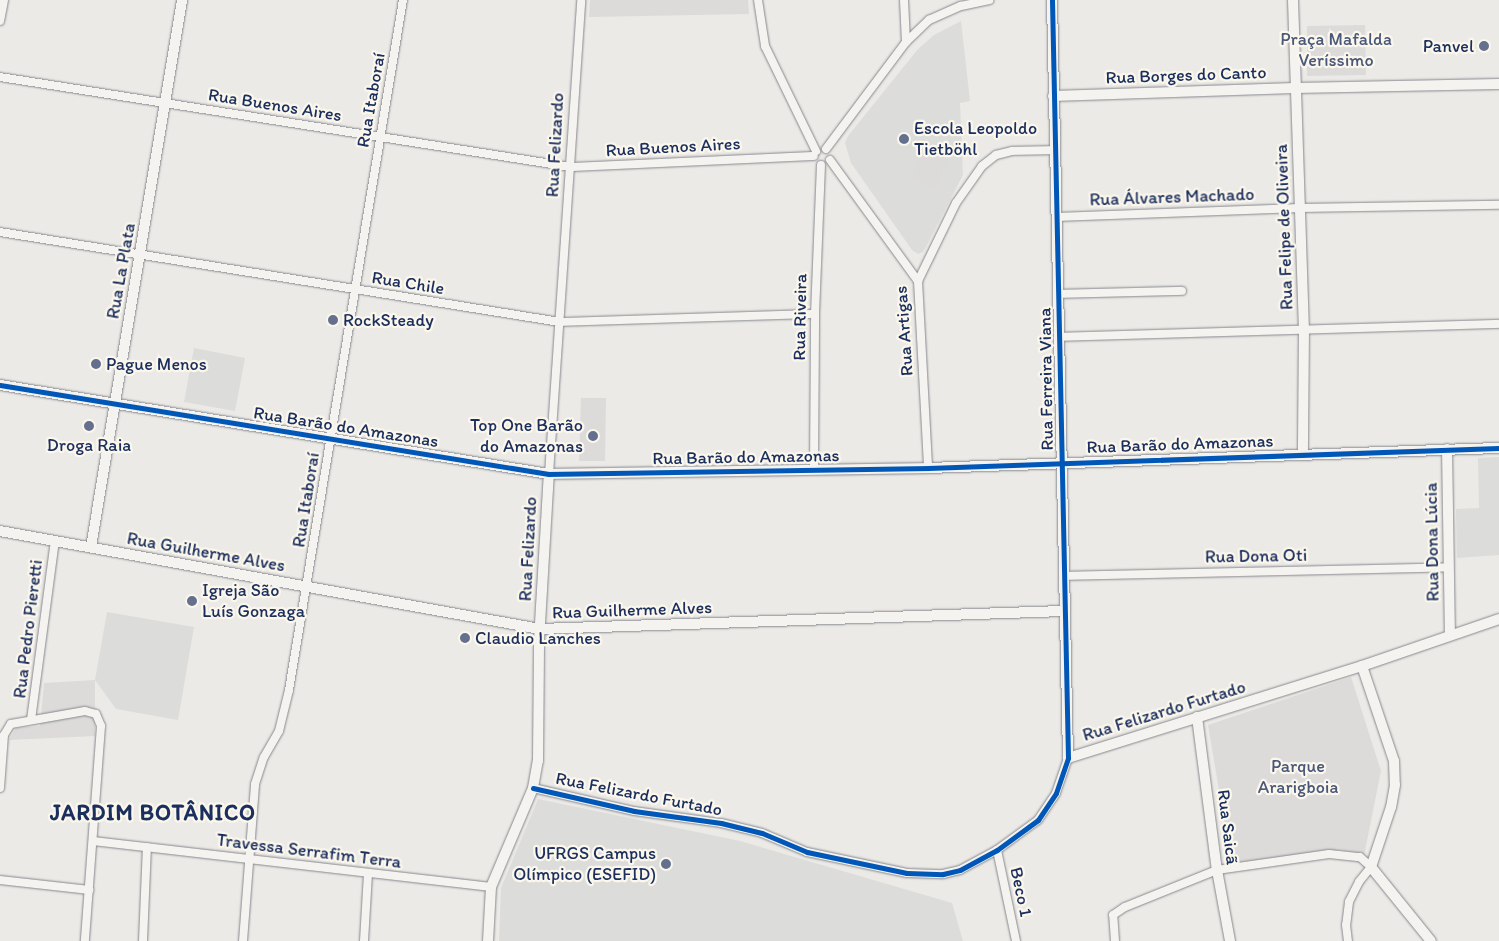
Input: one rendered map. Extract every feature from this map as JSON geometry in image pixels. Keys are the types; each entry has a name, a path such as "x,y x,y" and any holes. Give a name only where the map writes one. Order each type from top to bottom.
{"street":[{"path":"0,21 4,0"},
{"name":"Rua La Plata","path":"91,547 182,0"},
{"name":"Rua Itaboraí","path":"243,941 255,784 264,757 279,731 289,690 403,0"},
{"name":"Rua Felizardo","path":"488,941 491,887 533,788 538,752 540,630 581,0"},
{"path":"758,0 765,46 815,154 816,162 821,165 830,160 830,154 826,149"},
{"path":"904,0 906,42"},
{"path":"815,154 826,149 906,42 928,20 961,6 989,0"},
{"name":"Rua Ferreira Viana","path":"1052,0 1063,611 1068,758"},
{"name":"Rua Felipe de Oliveira","path":"1293,0 1294,88 1304,328 1303,453"},
{"name":"Rua Buenos Aires","path":"0,77 571,167 815,154"},
{"name":"Rua Borges do Canto","path":"1054,96 1294,88 1499,84"},
{"path":"918,281 956,203 982,166 996,155 1012,151 1055,150"},
{"name":"Rua Artigas","path":"830,160 918,281 928,468"},
{"name":"Rua Riveira","path":"814,469 815,314 821,165"},
{"name":"Rua Álvares Machado","path":"1056,217 1300,208 1499,205"},
{"name":"Rua Chile","path":"0,232 560,322 815,314"},
{"path":"1058,294 1182,291"},
{"path":"1059,338 1304,328 1499,324"},
{"name":"Rua Barão do Amazonas","path":"0,385 549,474 928,468 1303,453 1499,448"},
{"name":"Rua Dona Lúcia","path":"1447,449 1450,635"},
{"name":"Rua Guilherme Alves","path":"0,531 540,630 1063,611"},
{"name":"Rua Pedro Pieretti","path":"31,720 55,541"},
{"name":"Rua Dona Oti","path":"1063,576 1449,567"},
{"name":"Rua Felizardo Furtado","path":"533,788 634,811 737,827 762,833 807,852 907,873 942,874 960,870 997,850 1038,820 1056,793 1068,758 1362,666 1499,619"},
{"path":"1348,941 1346,925 1349,902 1359,882 1371,867 1391,807 1395,785 1394,761 1362,666"},
{"path":"0,788 4,735 10,724 85,711 96,714 101,726 85,941"},
{"name":"Rua Saicã","path":"1198,718 1217,870 1230,941"},
{"name":"Travessa Serrafim Terra","path":"93,841 491,887"},
{"path":"143,941 146,847"},
{"name":"Beco 1","path":"997,850 1016,941"},
{"path":"1115,941 1113,915 1125,906 1217,870 1329,854 1360,858 1371,867 1431,941"},
{"path":"364,941 368,873"},
{"path":"0,880 89,890"}],"shaded area":[{"name":"Escola Leopoldo Tietböhl","path":"961,21 970,101 960,103 963,175 926,247 923,252 918,254 912,250 851,163 845,143 848,136 918,49 934,35"},
{"path":"194,348 245,358 235,411 184,402"},
{"path":"1499,457 1499,555 1457,558 1456,509 1479,508 1478,458"},
{"path":"107,612 194,627 178,720 116,709 95,680"},
{"name":"UFRGS Campus Olímpico (ESEFID)","path":"538,799 740,841 952,903 963,941 499,941 501,888"}],"green space":[{"path":"590,0 748,0 749,14 589,17"},
{"name":"Praça Mafalda Veríssimo","path":"1365,25 1366,75 1307,76 1307,26"},
{"path":"927,145 950,157 934,190 911,178"},
{"name":"Top One Barão do Amazonas","path":"581,398 606,398 605,461 579,461"},
{"name":"Parque Ararigboia","path":"1351,677 1381,771 1364,856 1342,850 1232,868 1208,725"},
{"path":"95,680 95,736 9,740 16,728 40,726 44,683"}],"cycle path":[{"path":"533,788 634,811 721,823 762,833 807,852 907,873 943,874 960,870 997,850 1038,820 1056,793 1068,758 1052,0"},
{"path":"0,385 549,474 928,468 1499,448"}],"place":[{"name":"Panvel","path":"1484,46"},
{"name":"Escola Leopoldo Tietböhl","path":"904,139"},
{"name":"RockSteady","path":"333,320"},
{"name":"Pague Menos","path":"96,364"},
{"name":"Droga Raia","path":"89,426"},
{"name":"Top One Barão do Amazonas","path":"593,436"},
{"name":"Igreja São Luís Gonzaga","path":"192,601"},
{"name":"Claudio Lanches","path":"465,638"},
{"name":"UFRGS Campus Olímpico (ESEFID)","path":"666,864"}],"district":[{"name":"JARDIM BOTÂNICO","path":"153,813"}]}
